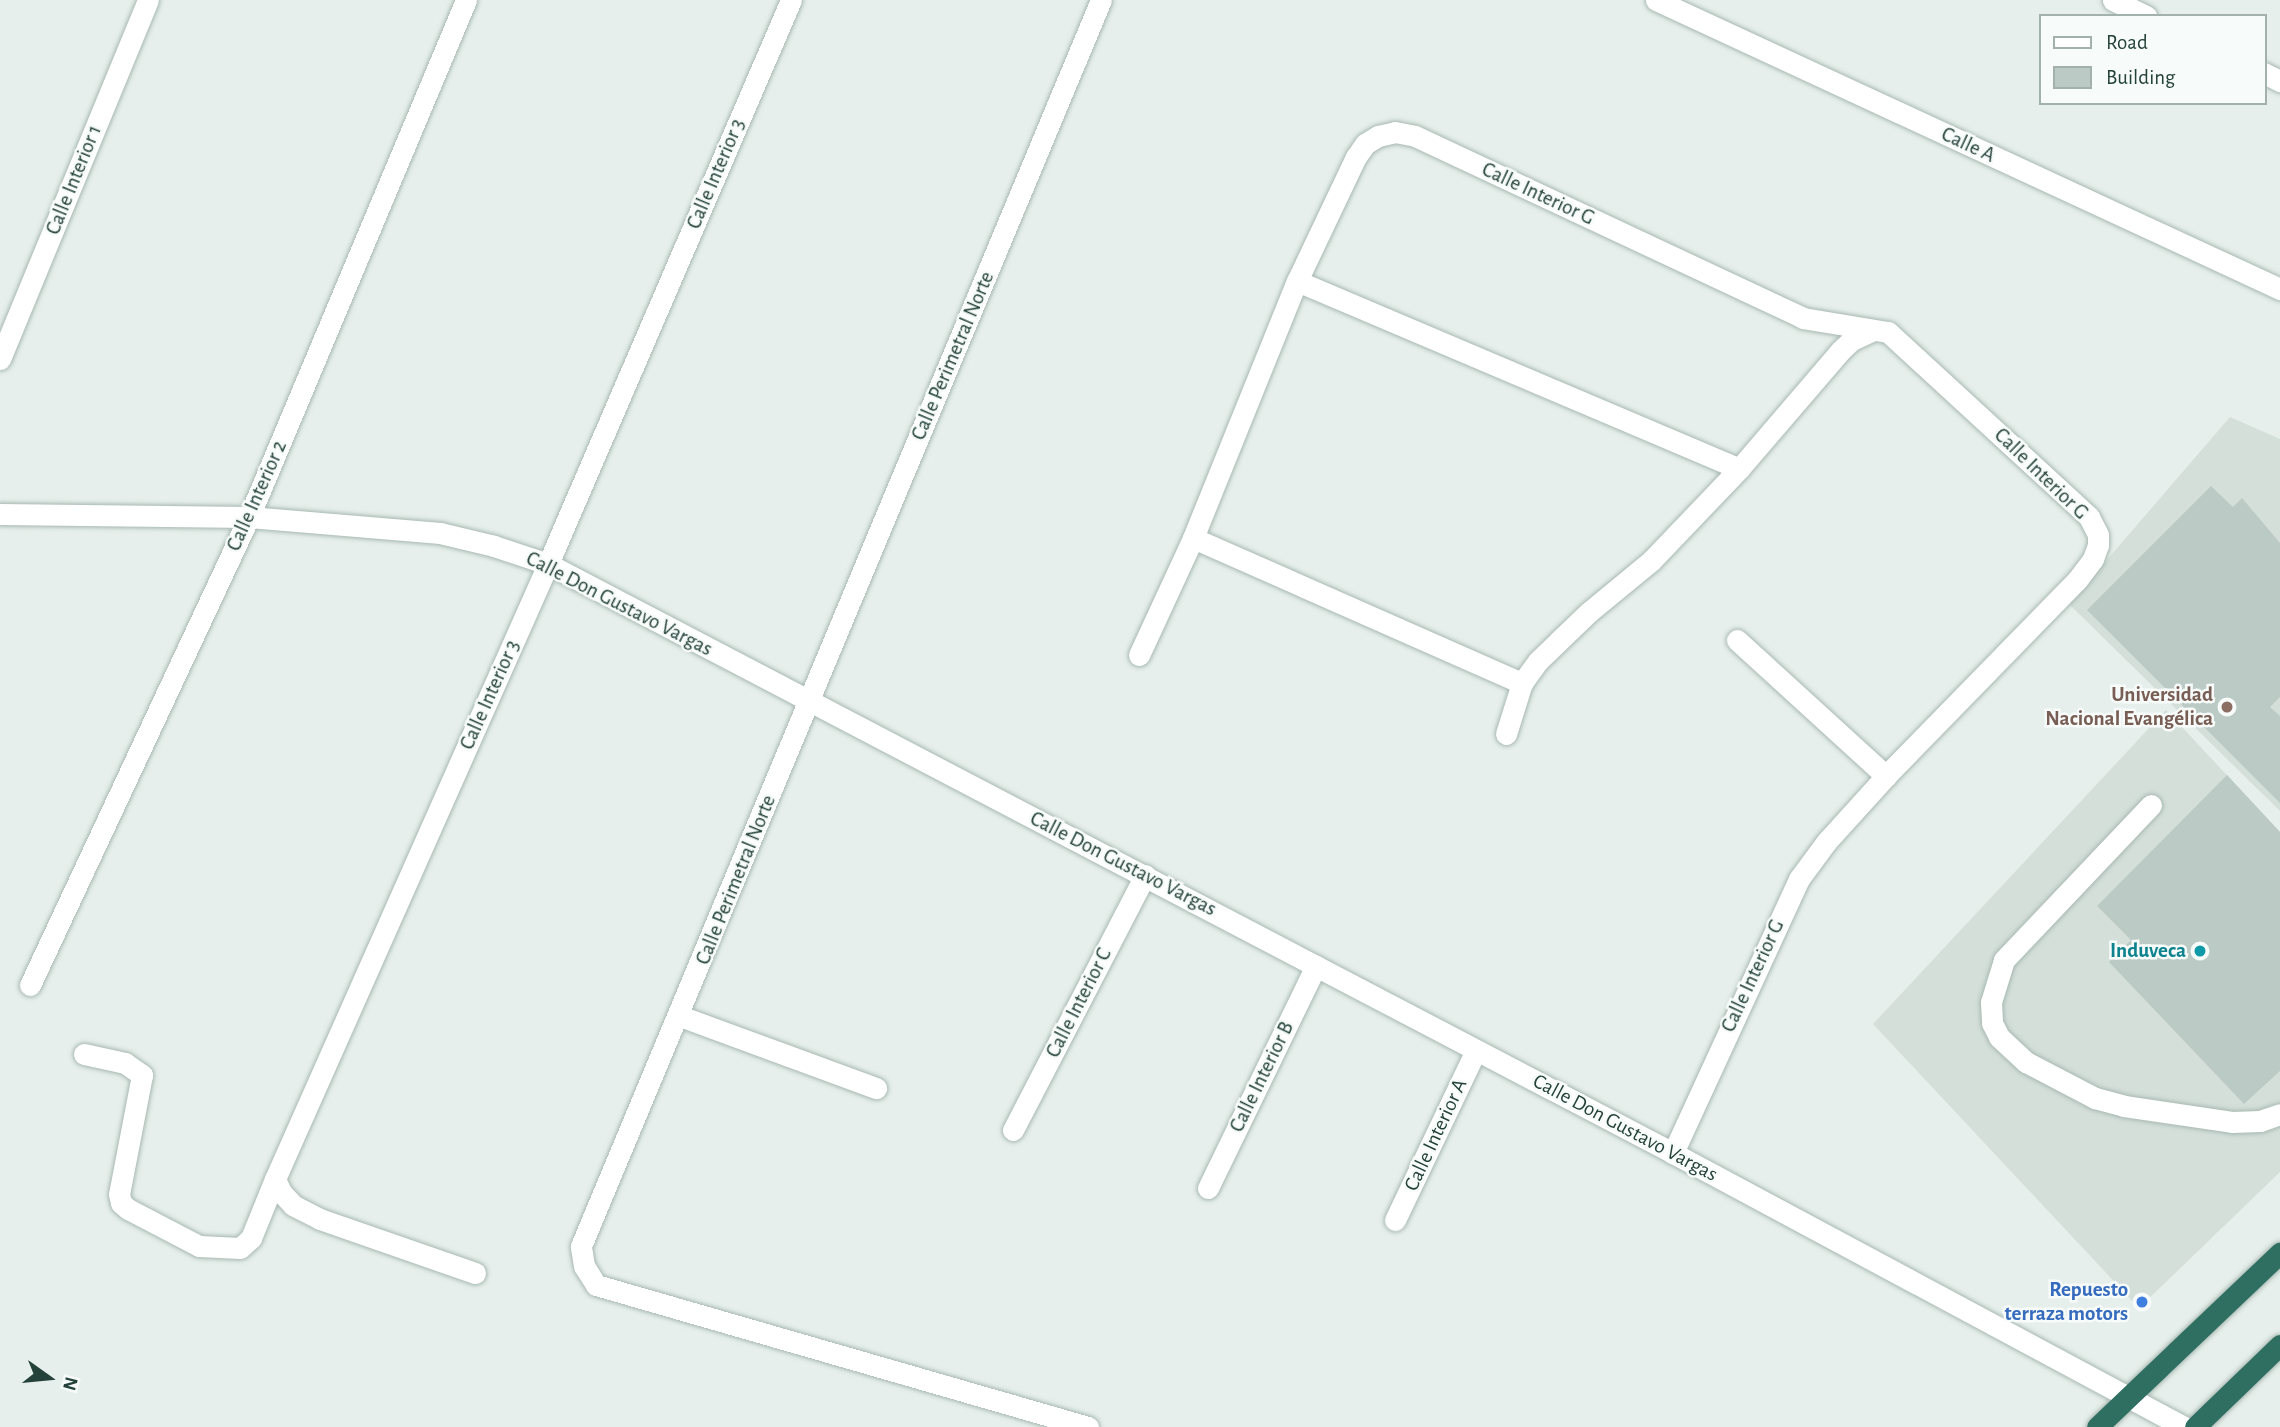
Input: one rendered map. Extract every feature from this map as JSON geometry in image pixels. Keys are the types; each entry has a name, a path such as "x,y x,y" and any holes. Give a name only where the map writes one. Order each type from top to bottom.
{"highway":[{"path":"2097,1427 2280,1253"},
{"path":"2194,1427 2280,1345"}],"street":[{"name":"Calle Interior 1","path":"0,359 148,0"},
{"name":"Calle Interior 2","path":"30,985 249,517 466,0"},
{"name":"Calle Interior 3","path":"84,1054 125,1063 142,1075 119,1194 121,1203 199,1246 240,1248 251,1238 548,564 791,0"},
{"name":"Calle Perimetral Norte","path":"1088,1427 596,1285 583,1266 581,1246 680,1016 1101,0"},
{"name":"Calle A","path":"1656,0 2280,289"},
{"path":"2113,0 2142,14"},
{"name":"Calle Interior G","path":"1297,281 1356,157 1365,144 1378,136 1395,132 1415,136 1803,318 1888,332 1901,341 2089,517 2098,535 2093,559 2077,580 1886,776 1827,841 1799,878 1673,1153"},
{"path":"1139,655 1193,538 1297,281 1739,469"},
{"path":"1506,734 1522,683 1538,661 1589,612 1652,560 1739,469 1840,351 1852,340 1872,330"},
{"name":"Calle Don Gustavo Vargas","path":"0,514 249,517 440,533 494,546 548,564 1673,1153 2185,1427"},
{"path":"1193,538 1522,683"},
{"path":"1737,640 1886,776"},
{"path":"2151,805 2004,960 1991,1002 1992,1023 1999,1037 2026,1062 2095,1098 2124,1106 2232,1122 2260,1121 2280,1114"},
{"name":"Calle Interior C","path":"1013,1130 1145,875"},
{"name":"Calle Interior B","path":"1208,1188 1317,966"},
{"path":"680,1016 876,1088"},
{"name":"Calle Interior A","path":"1395,1220 1476,1050"},
{"path":"275,1179 281,1192 293,1205 320,1219 475,1273"}],"shaded area":[{"name":"Universidad Nacional Evangélica","path":"2230,417 2280,439 2280,811 2069,604"},
{"path":"2166,710 2280,832 2280,1172 2139,1308 1873,1024"}],"building":[{"name":"Universidad Nacional Evangélica","path":"2211,486 2233,507 2242,498 2280,543 2280,697 2270,707 2280,716 2280,803 2087,610"},
{"name":"Induveca","path":"2227,775 2280,832 2280,1071 2244,1104 2109,962 2131,940 2097,906"}],"place":[{"name":"Universidad Nacional Evangélica","path":"2227,707"},
{"name":"Induveca","path":"2200,951"},
{"name":"Repuesto terraza motors","path":"2142,1302"}]}
